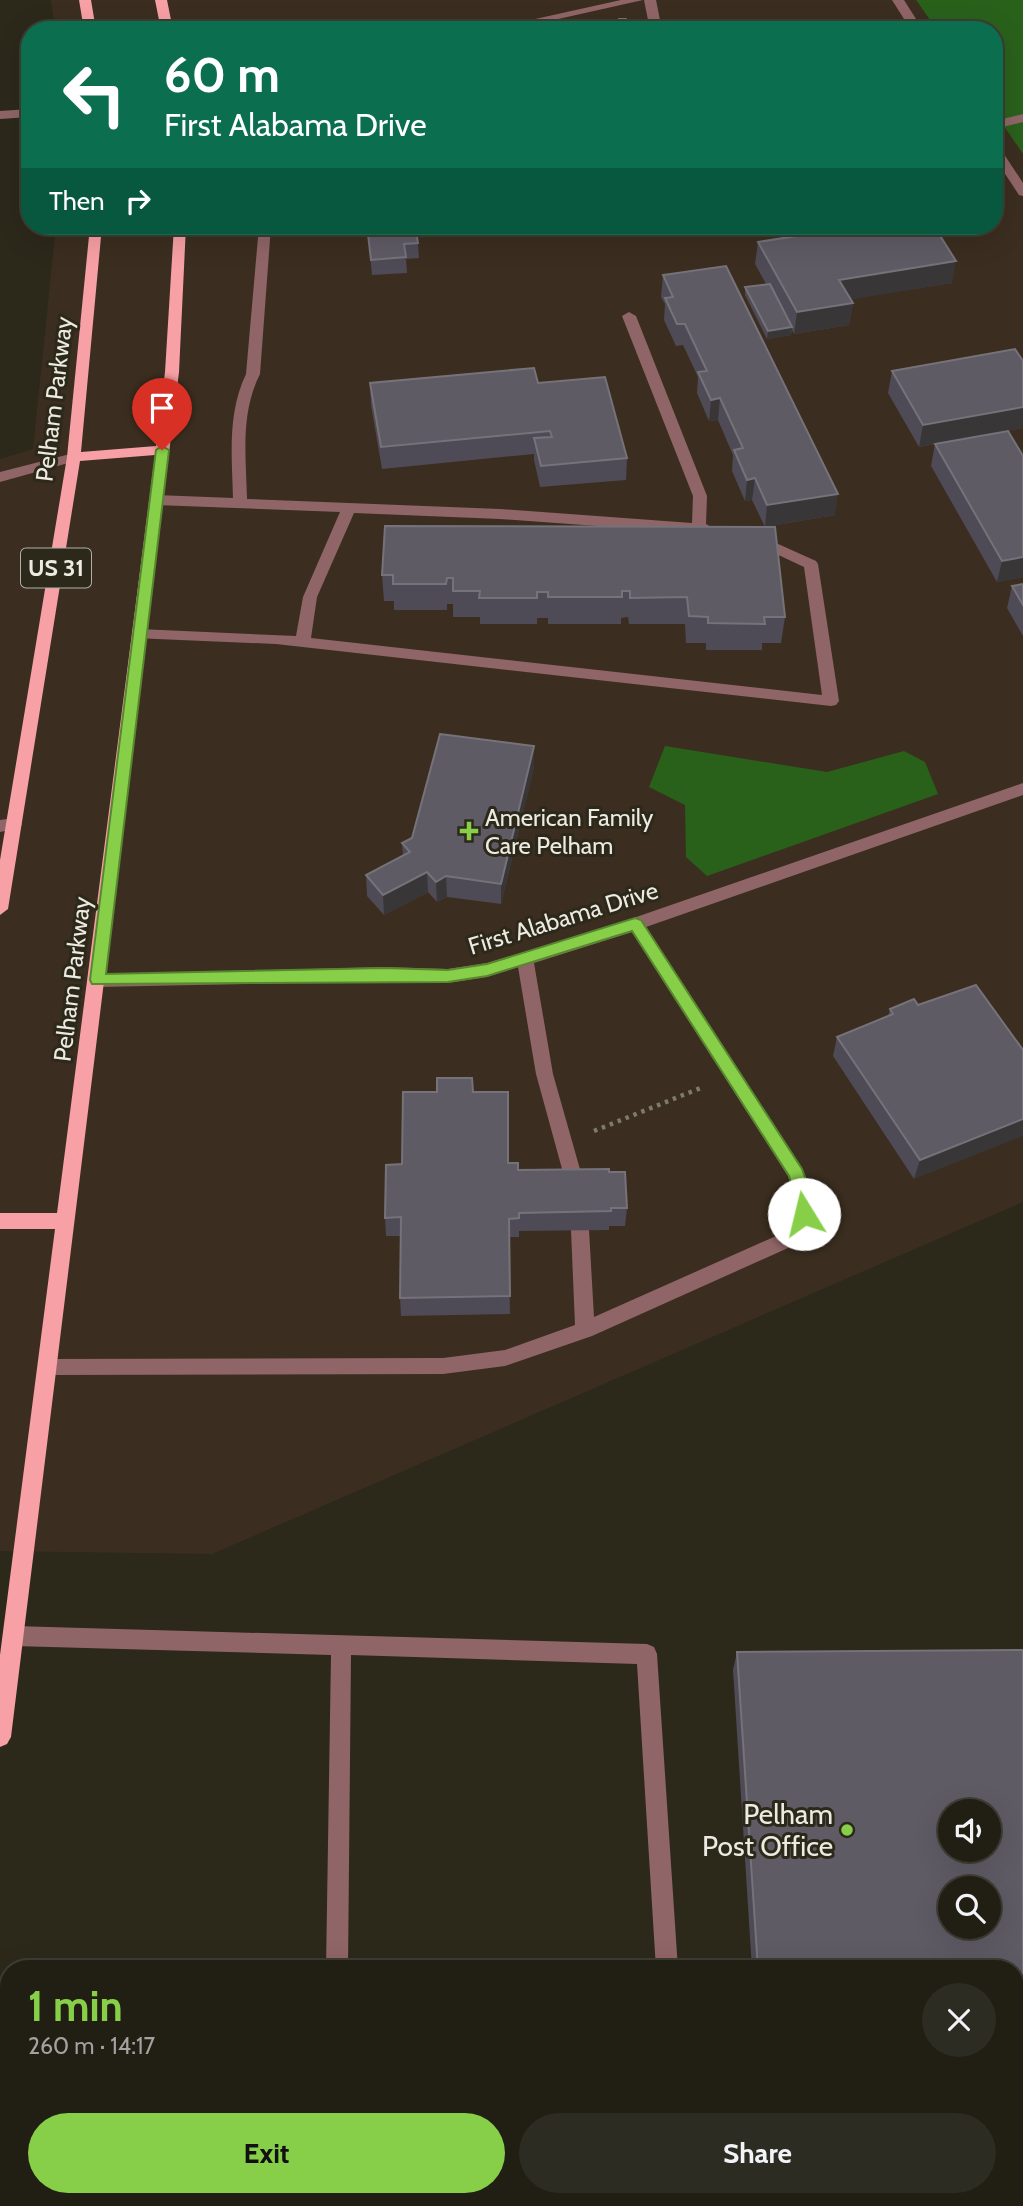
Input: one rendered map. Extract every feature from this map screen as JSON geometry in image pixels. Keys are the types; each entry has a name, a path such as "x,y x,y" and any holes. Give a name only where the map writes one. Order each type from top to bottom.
{"main road":[{"path":"85,0 88,21"},
{"path":"162,0 166,21"},
{"name":"Pelham Parkway","path":"0,909 7,825 74,457 95,235"},
{"name":"Pelham Parkway","path":"0,1737 7,1636 49,1367 173,358 180,235"},
{"path":"74,457 162,450"},
{"path":"0,1221 67,1221"}],"street":[{"path":"548,21 612,2 637,0"},
{"path":"650,0 654,21"},
{"path":"898,0 911,21"},
{"path":"0,115 21,114"},
{"path":"1003,123 1023,118"},
{"path":"1003,162 1023,192"},
{"path":"240,502 240,418 244,389 253,374 264,235"},
{"path":"629,316 700,496 699,528"},
{"path":"0,477 74,457"},
{"path":"156,499 500,514 721,531"},
{"path":"303,642 310,597 350,507"},
{"path":"139,634 303,642 831,701 811,564 775,546 743,535"},
{"name":"First Alabama Drive","path":"97,980 384,974 448,976 487,970 635,924 1023,789"},
{"path":"49,1367 443,1366 505,1358 585,1330 782,1242 797,1230 804,1214 804,1198 796,1174 635,924"},
{"path":"525,959 538,1054 561,1144 576,1187"},
{"path":"580,1230 585,1330"},
{"path":"7,1636 647,1654 666,1960"},
{"path":"337,1960 341,1645"}],"path":[{"path":"561,1144 733,1075"}],"shaded area":[{"path":"51,0 916,0 931,21 54,21"},
{"path":"1003,125 1023,154 1023,1202 212,1554 0,1551 0,459 33,449 55,235 1003,235"}],"green space":[{"path":"916,0 1023,0 1023,154 1003,125 1003,21 931,21"},
{"path":"665,746 827,772 904,751 925,762 938,794 707,876 686,857 685,805 649,787"}],"building":[{"path":"368,235 417,235 418,243 404,244 406,257 371,260"},
{"path":"803,235 940,235 956,261 839,280 853,303 797,312 758,242"},
{"path":"726,266 838,494 767,505 755,478 747,480 734,450 743,448 720,398 711,400 698,372 707,371 685,324 677,324 665,298 673,297 663,275"},
{"path":"770,284 792,327 768,331 745,287"},
{"path":"1015,349 1023,361 1023,407 923,425 892,371"},
{"path":"534,368 538,383 605,377 627,458 541,466 534,438 552,437 550,431 381,447 370,383"},
{"path":"1008,431 1023,456 1023,557 1002,561 935,444"},
{"path":"385,526 775,527 785,617 764,617 765,624 708,623 708,617 689,616 687,597 630,598 630,591 622,591 622,597 548,597 548,592 537,592 537,598 479,598 480,591 453,591 453,578 447,578 446,584 393,584 393,575 382,575"},
{"path":"1023,584 1023,605 1012,586"},
{"path":"440,734 534,746 501,884 446,876 436,882 427,872 383,895 366,875 410,852 402,843 412,838"},
{"path":"976,985 1023,1050 1023,1119 920,1160 837,1037 893,1014 890,1009 914,999 918,1005"},
{"path":"437,1078 472,1078 473,1092 508,1092 508,1163 518,1163 518,1170 609,1169 609,1172 625,1172 627,1208 611,1208 611,1211 519,1213 519,1218 509,1219 510,1296 400,1298 401,1217 385,1218 386,1165 402,1164 403,1092 437,1092"},
{"name":"Pelham Post Office","path":"1023,1650 1023,1960 757,1960 737,1652"}],"place":[{"name":"American Family Care Pelham","path":"469,831"},
{"name":"Pelham Post Office","path":"847,1830"}],"route":[{"path":"162,450 97,980 384,974 448,976 487,970 635,924 796,1174 804,1198 804,1214"}]}
